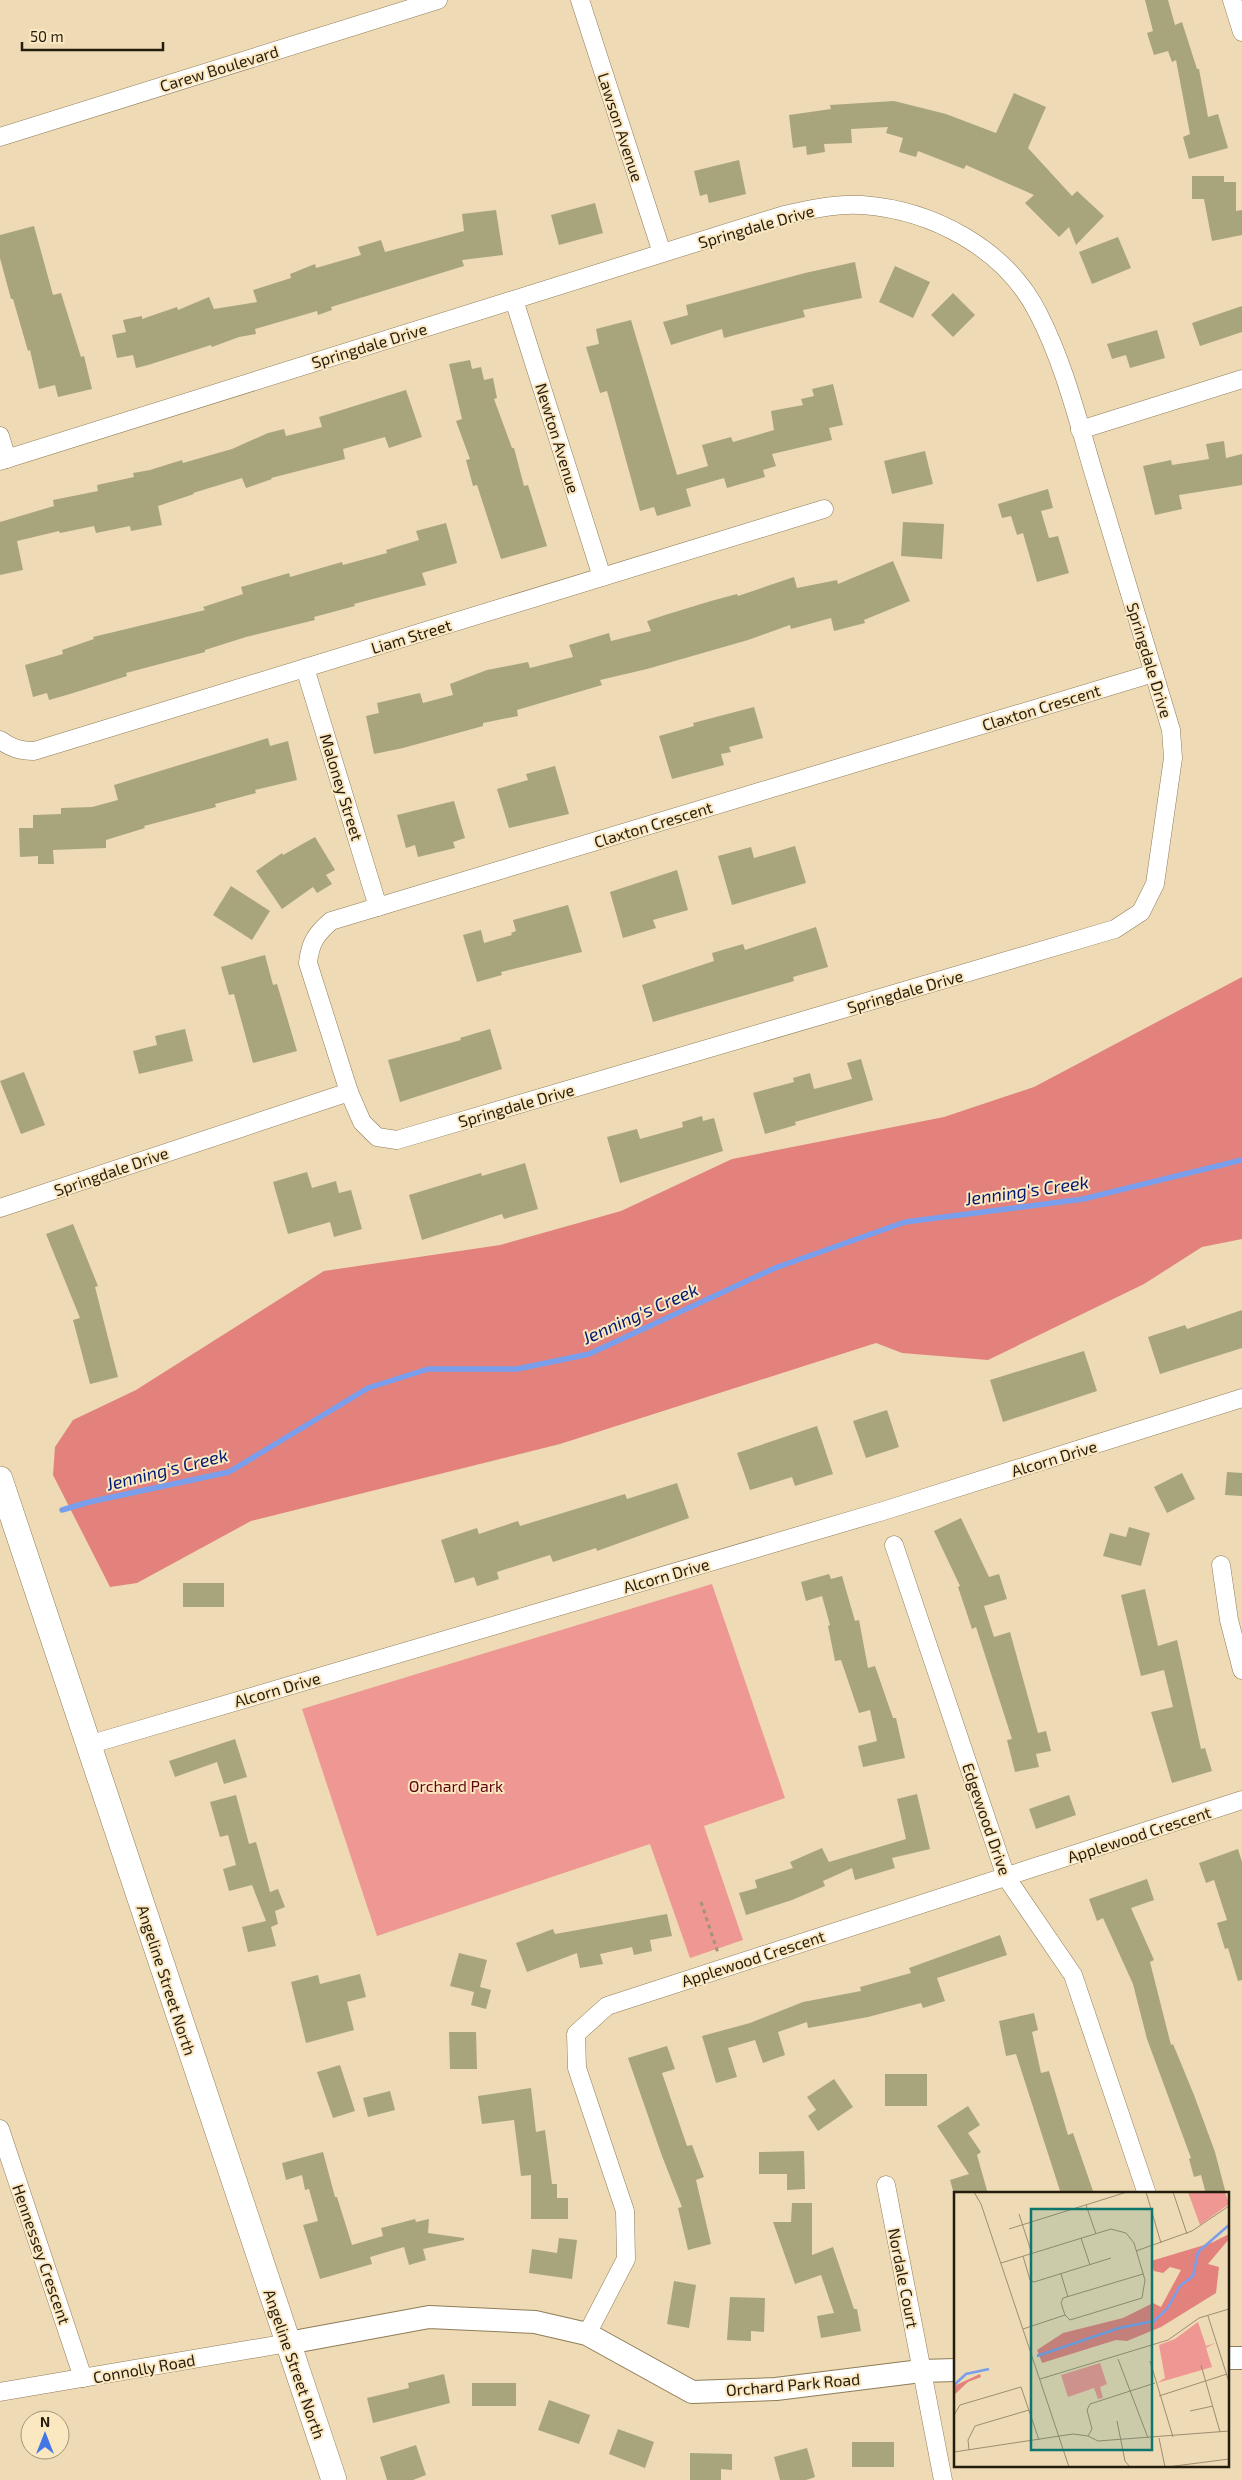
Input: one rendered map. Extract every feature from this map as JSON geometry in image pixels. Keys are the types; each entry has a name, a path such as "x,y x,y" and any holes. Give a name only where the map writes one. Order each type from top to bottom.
{"main road":[{"name":"Angeline Street North","path":"0,1479 334,2480"}],"street":[{"name":"Carew Boulevard","path":"0,137 438,0"},
{"name":"Lawson Avenue","path":"580,0 662,253"},
{"path":"1232,0 1242,32"},
{"name":"Springdale Drive","path":"0,1208 349,1092 362,1122 377,1137 397,1140 1115,929 1141,912 1155,884 1173,758 1171,730 1154,673 1080,430 1054,351 1038,312 1012,274 975,243 938,222 901,210 861,205 822,207 784,215 4,460"},
{"name":"Newton Avenue","path":"514,300 602,577"},
{"path":"1080,430 1242,379"},
{"path":"0,436 4,460"},
{"name":"Liam Street","path":"0,740 15,749 34,751 824,509"},
{"name":"Maloney Street","path":"305,668 378,907"},
{"name":"Claxton Crescent","path":"349,1092 308,963 310,948 316,933 331,921 1154,673"},
{"name":"Alcorn Drive","path":"88,1745 878,1513 1242,1398"},
{"name":"Edgewood Drive","path":"894,1545 1006,1877 1073,1975 1146,2192"},
{"path":"1221,1565 1229,1620 1242,1670"},
{"name":"Applewood Crescent","path":"587,2334 626,2259 625,2211 578,2068 576,2034 607,2006 1242,1800"},
{"name":"Hennessey Crescent","path":"0,2129 83,2378"},
{"name":"Nordale Court","path":"886,2185 943,2480"},
{"name":"Orchard Park Road","path":"288,2343 429,2317 535,2322 587,2334 692,2392 776,2389 921,2371 954,2370"},
{"name":"Connolly Road","path":"0,2392 288,2343"}],"path":[{"path":"701,1902 723,1968"}],"green space":[{"name":"Orchard Park","path":"712,1584 785,1798 704,1826 743,1940 690,1958 650,1844 377,1936 302,1709"}],"shaded area":[{"path":"1242,977 1242,1239 1202,1247 1144,1284 988,1360 902,1353 876,1343 560,1444 251,1521 137,1583 110,1587 53,1475 55,1447 73,1420 136,1390 324,1271 500,1245 621,1211 732,1159 944,1117 1034,1087"}],"building":[{"path":"1145,0 1168,0 1175,25 1182,22 1197,69 1199,69 1208,117 1218,114 1228,148 1189,159 1183,137 1190,134 1176,60 1172,62 1168,51 1154,55 1147,33 1153,31"},
{"path":"1014,93 1046,107 1028,148 1072,196 1077,191 1104,216 1076,245 1069,227 1059,237 1025,203 1034,195 966,165 964,169 918,151 916,157 899,152 903,138 886,133 888,127 851,129 852,143 824,144 825,152 807,155 806,146 793,148 789,115 831,109 830,105 894,101 946,114 996,133"},
{"path":"739,160 746,194 709,203 707,194 700,196 694,171"},
{"path":"1192,176 1224,176 1224,182 1236,182 1236,211 1242,210 1242,235 1212,241 1204,199 1192,199"},
{"path":"595,203 603,233 559,245 551,215"},
{"path":"496,210 503,255 462,260 464,266 331,307 332,310 318,315 317,311 255,329 256,334 239,337 212,347 211,345 148,365 136,368 133,355 117,358 112,335 126,332 123,320 142,316 142,319 177,307 178,310 209,297 214,309 257,302 253,290 291,278 290,274 315,264 316,268 361,255 358,247 381,240 385,252 464,231 462,214"},
{"path":"34,226 53,295 61,293 81,357 84,356 92,389 58,397 55,385 39,389 30,350 28,351 13,299 11,299 0,258 0,235"},
{"path":"1118,237 1131,268 1092,284 1079,252"},
{"path":"855,262 862,298 803,310 805,317 724,338 722,329 671,345 663,322 688,315 686,305 805,273"},
{"path":"895,266 930,282 913,318 879,302"},
{"path":"953,293 975,315 953,337 931,315"},
{"path":"1242,306 1242,332 1200,346 1192,323"},
{"path":"631,320 677,475 708,466 702,445 731,437 733,442 774,430 771,411 803,405 801,399 814,396 812,389 833,384 843,425 829,428 832,440 772,454 776,466 763,470 765,477 727,488 724,478 686,489 691,506 657,516 654,507 640,511 607,391 600,393 586,347 599,344 596,329"},
{"path":"1157,330 1165,358 1130,368 1126,355 1112,359 1107,344"},
{"path":"470,360 472,369 481,367 484,380 493,378 497,398 494,399 512,448 514,448 524,486 528,485 547,546 501,559 477,485 473,486 466,460 470,459 456,421 462,419 449,364"},
{"path":"406,390 422,437 389,448 385,437 343,449 345,459 271,478 246,488 242,478 193,493 158,506 162,525 131,531 130,526 96,533 94,526 60,533 59,531 17,541 23,570 0,575 0,522 54,506 53,500 98,491 97,485 134,477 133,473 182,460 183,463 232,449 268,433 284,429 286,436 322,427 319,417"},
{"path":"1224,441 1226,458 1242,454 1242,485 1179,495 1182,509 1155,515 1143,466 1171,460 1172,465 1209,459 1206,444"},
{"path":"925,451 933,484 892,494 884,461"},
{"path":"1048,489 1053,508 1041,511 1049,538 1058,536 1069,573 1037,582 1023,533 1017,535 1011,516 1002,518 998,504"},
{"path":"903,522 944,524 942,559 901,556"},
{"path":"446,523 457,563 422,573 426,585 354,604 355,606 314,617 315,620 246,637 205,650 205,652 126,673 127,676 49,700 47,693 33,697 25,665 63,654 62,650 94,639 93,637 205,610 203,607 243,594 241,587 289,573 290,577 342,562 343,565 387,553 386,550 419,540 416,531"},
{"path":"893,561 910,601 864,620 865,623 834,631 831,618 791,629 790,625 748,640 647,669 600,680 602,685 517,710 518,716 483,723 483,726 374,754 366,716 379,713 377,703 420,693 423,703 453,695 450,684 487,670 528,662 530,668 573,657 569,645 609,633 611,641 651,631 647,621 665,615 737,594 738,596 794,577 797,588 837,580 838,584"},
{"path":"754,707 763,738 729,747 731,752 721,754 724,765 672,779 659,736 694,726 693,723"},
{"path":"268,738 270,746 288,741 297,780 255,790 256,793 215,804 216,807 144,826 145,828 106,840 106,848 53,850 54,864 38,864 38,856 20,857 19,828 33,828 33,815 61,814 61,808 92,807 118,800 114,785"},
{"path":"555,766 569,814 509,828 497,789 528,780 526,774"},
{"path":"454,801 465,838 453,842 455,848 418,857 415,845 406,848 397,815"},
{"path":"315,837 335,870 326,875 332,884 317,893 313,887 282,909 256,871 282,853 283,855"},
{"path":"795,846 806,883 732,905 718,856 751,847 754,858"},
{"path":"677,870 688,910 653,920 656,928 623,938 610,892"},
{"path":"231,886 270,911 252,940 213,915"},
{"path":"568,905 582,952 501,972 502,975 477,982 463,935 481,930 484,943 512,935 511,933 516,931 513,920"},
{"path":"816,927 828,967 793,977 794,981 653,1022 642,985 714,961 712,953 743,944 745,950"},
{"path":"265,955 273,985 277,984 297,1051 253,1063 234,994 229,995 221,967"},
{"path":"185,1029 193,1061 139,1074 133,1051 157,1045 155,1036"},
{"path":"490,1029 502,1069 400,1102 388,1060 461,1040 460,1038"},
{"path":"861,1059 873,1100 795,1122 796,1125 765,1134 753,1093 794,1082 793,1078 810,1073 814,1089 852,1079 847,1063"},
{"path":"24,1072 45,1125 21,1134 0,1081"},
{"path":"702,1116 703,1121 714,1118 723,1151 620,1183 607,1137 637,1129 640,1139 683,1127 682,1122"},
{"path":"525,1163 538,1209 504,1219 502,1214 422,1240 409,1195 481,1173 482,1176"},
{"path":"307,1172 312,1188 336,1181 339,1193 351,1190 362,1229 334,1237 330,1222 288,1234 273,1182"},
{"path":"73,1224 98,1286 95,1287 118,1377 90,1384 73,1320 80,1318 46,1234"},
{"path":"1242,1310 1242,1348 1160,1374 1148,1337 1185,1325 1187,1329"},
{"path":"1084,1351 1097,1391 1003,1422 990,1380"},
{"path":"887,1410 899,1447 866,1458 853,1421"},
{"path":"817,1426 833,1474 795,1486 792,1477 750,1490 737,1453"},
{"path":"1227,1472 1242,1473 1242,1496 1225,1495"},
{"path":"1182,1473 1195,1499 1167,1513 1154,1487"},
{"path":"677,1483 689,1518 597,1551 596,1548 553,1562 550,1555 497,1572 499,1579 477,1586 474,1577 455,1583 441,1540 477,1528 479,1534 518,1521 520,1526 625,1494 627,1499"},
{"path":"961,1518 989,1577 999,1574 1007,1599 984,1606 994,1637 1010,1632 1038,1733 1046,1731 1051,1751 1036,1754 1039,1767 1015,1772 1007,1740 1012,1739 976,1627 972,1629 958,1587 960,1586 934,1531"},
{"path":"1129,1527 1150,1533 1141,1566 1103,1556 1110,1533 1126,1537"},
{"path":"829,1574 831,1579 842,1576 855,1621 859,1620 868,1668 875,1666 893,1718 896,1718 905,1758 863,1767 858,1746 877,1741 870,1710 859,1713 841,1660 835,1661 828,1626 830,1625 822,1596 806,1601 801,1582"},
{"path":"183,1583 224,1583 224,1607 183,1607"},
{"path":"1145,1589 1158,1646 1177,1640 1201,1749 1205,1748 1212,1771 1172,1783 1151,1712 1173,1707 1164,1670 1141,1676 1121,1595"},
{"path":"235,1739 247,1777 224,1784 217,1762 175,1777 169,1761"},
{"path":"917,1794 930,1849 892,1858 895,1868 855,1880 852,1868 823,1881 825,1886 792,1900 746,1915 739,1893 757,1888 755,1880 793,1868 790,1862 822,1848 829,1862 906,1839 897,1799"},
{"path":"236,1795 249,1844 256,1842 270,1892 278,1889 285,1907 275,1911 278,1924 271,1927 276,1946 248,1952 242,1927 266,1921 252,1885 229,1891 223,1869 236,1865 228,1835 220,1837 210,1802"},
{"path":"1069,1795 1076,1815 1036,1829 1029,1809"},
{"path":"1238,1849 1242,1862 1242,1980 1238,1981 1228,1948 1225,1949 1217,1923 1227,1920 1214,1880 1206,1883 1199,1863"},
{"path":"1147,1879 1154,1900 1131,1908 1154,1960 1150,1962 1171,2045 1173,2044 1194,2095 1215,2152 1225,2192 1205,2192 1201,2175 1194,2177 1189,2159 1191,2158 1147,2039 1133,1984 1103,1918 1097,1921 1089,1899"},
{"path":"667,1914 672,1936 650,1940 652,1951 634,1955 632,1947 600,1954 603,1964 580,1968 577,1953 527,1972 516,1943 553,1929 555,1934"},
{"path":"1000,1935 1007,1955 937,1978 945,2001 923,2008 921,2003 868,2017 808,2028 807,2022 778,2032 785,2055 763,2063 755,2040 728,2048 737,2077 716,2083 702,2036 750,2023 803,2002 861,1991 860,1987 911,1973 909,1968"},
{"path":"459,1953 487,1960 480,1987 491,1990 486,2009 471,2005 474,1992 450,1986"},
{"path":"360,1974 366,1997 347,2002 354,2030 306,2043 291,1982 318,1975 320,1984"},
{"path":"1034,2013 1038,2030 1032,2032 1041,2073 1049,2071 1068,2135 1073,2133 1093,2192 1060,2192 1016,2054 1006,2056 999,2021"},
{"path":"449,2032 476,2032 477,2069 450,2069"},
{"path":"667,2046 675,2069 662,2073 687,2146 692,2145 704,2177 696,2180 711,2244 688,2250 678,2208 682,2207 628,2058"},
{"path":"340,2065 355,2111 333,2118 317,2072"},
{"path":"885,2074 927,2074 927,2106 885,2106"},
{"path":"834,2079 853,2107 818,2131 808,2116 816,2110 807,2097"},
{"path":"531,2088 536,2132 545,2130 552,2184 557,2184 557,2198 568,2198 568,2219 531,2219 531,2175 521,2176 514,2120 482,2124 478,2096"},
{"path":"390,2091 395,2110 368,2117 363,2098"},
{"path":"968,2106 980,2125 968,2133 981,2152 977,2155 987,2192 954,2192 954,2194 950,2180 969,2174 937,2126"},
{"path":"804,2151 805,2189 787,2190 787,2174 759,2174 759,2152"},
{"path":"323,2152 335,2197 337,2197 352,2245 383,2236 381,2228 415,2219 416,2222 429,2219 428,2233 464,2238 464,2240 423,2249 426,2260 409,2265 404,2247 370,2257 372,2264 320,2279 303,2225 318,2221 309,2189 305,2190 302,2175 286,2180 282,2163"},
{"path":"792,2203 812,2203 812,2255 833,2247 854,2309 857,2309 861,2331 821,2338 817,2316 834,2313 821,2275 795,2284 773,2222 791,2222"},
{"path":"559,2238 577,2240 572,2279 529,2273 532,2249 557,2253"},
{"path":"674,2281 696,2285 689,2328 667,2324"},
{"path":"730,2297 765,2298 764,2332 751,2331 751,2341 727,2340"},
{"path":"444,2374 450,2403 373,2423 367,2398 409,2388 408,2383"},
{"path":"472,2383 516,2383 516,2406 472,2406"},
{"path":"549,2400 590,2415 579,2444 538,2430"},
{"path":"618,2429 654,2442 645,2468 609,2454"},
{"path":"852,2442 894,2442 894,2467 852,2467"},
{"path":"416,2445 426,2475 413,2480 387,2480 380,2457"},
{"path":"807,2448 815,2477 806,2480 780,2480 774,2457"},
{"path":"690,2453 732,2454 732,2470 721,2469 721,2480 690,2480"}],"waterway":[{"name":"Jenning's Creek","path":"62,1510 89,1502 229,1472 368,1388 428,1369 517,1369 589,1354 775,1268 905,1222 1083,1199 1242,1160"}]}
